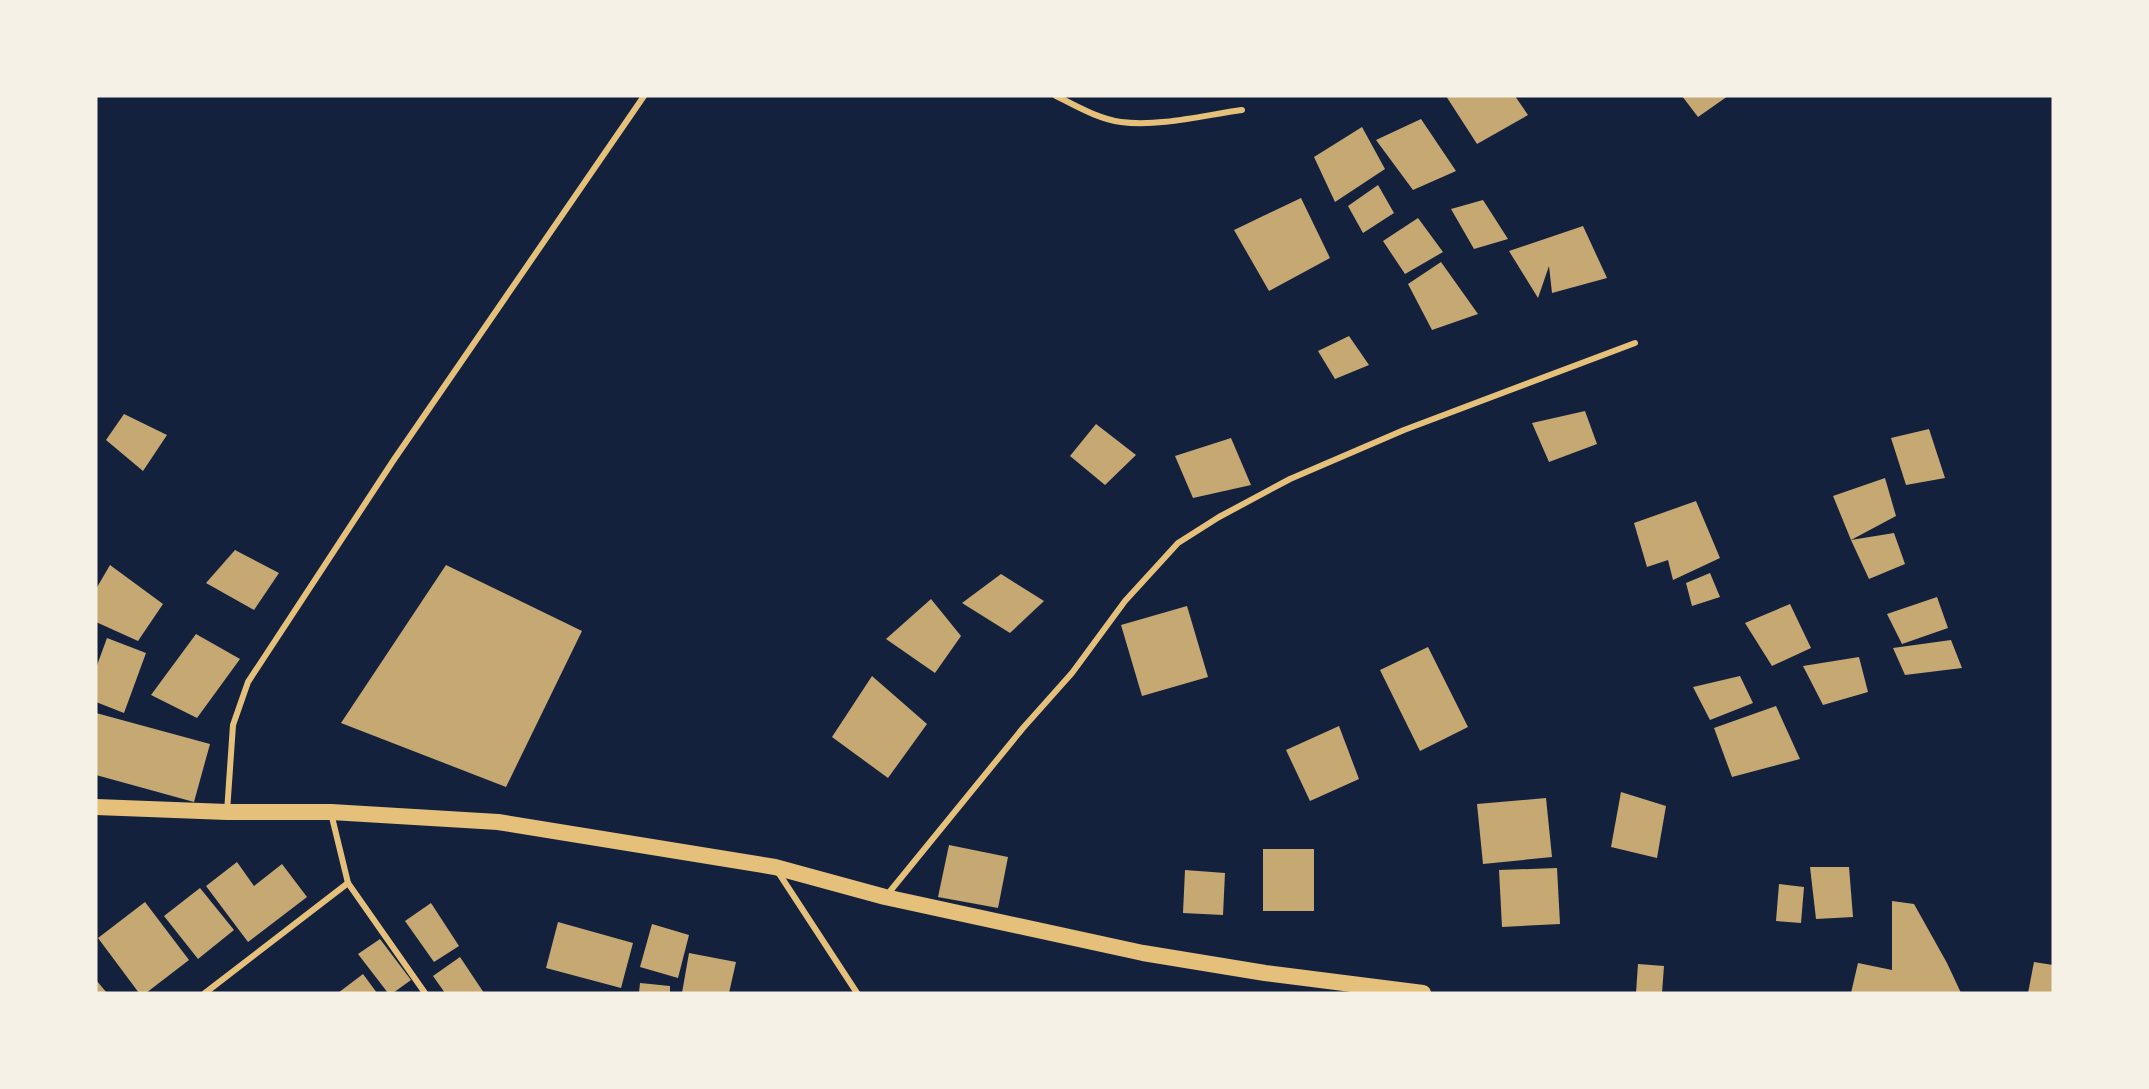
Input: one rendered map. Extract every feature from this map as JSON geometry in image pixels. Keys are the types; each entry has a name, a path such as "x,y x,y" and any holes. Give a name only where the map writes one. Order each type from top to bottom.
{"highway":[{"path":"96,807 227,812 332,812 498,822 775,867 885,897 1143,953 1265,973 1423,993"}],"street":[{"path":"227,812 233,725 248,682 393,461 644,96"},
{"path":"1056,96 1094,115 1121,122 1154,122 1242,110"},
{"path":"885,897 1023,728 1072,673 1125,601 1178,543 1219,517 1290,479 1404,429 1635,343"},
{"path":"332,812 348,883 424,993"},
{"path":"775,867 856,993"},
{"path":"205,993 348,883"}],"building":[{"path":"1446,96 1515,96 1528,115 1477,144"},
{"path":"1682,96 1728,96 1698,117"},
{"path":"1421,119 1456,171 1413,190 1376,140"},
{"path":"1362,127 1385,169 1335,202 1314,157"},
{"path":"1378,185 1394,213 1363,233 1348,206"},
{"path":"1301,198 1330,258 1269,291 1234,230"},
{"path":"1483,200 1508,239 1474,249 1451,209"},
{"path":"1418,218 1443,252 1405,274 1383,241"},
{"path":"1583,226 1607,278 1552,293 1549,266 1538,298 1509,251"},
{"path":"1441,262 1478,314 1432,330 1408,284"},
{"path":"1349,336 1369,365 1335,379 1318,351"},
{"path":"1585,411 1597,444 1549,462 1532,423"},
{"path":"124,414 167,435 143,471 106,440"},
{"path":"1096,424 1136,455 1105,485 1070,456"},
{"path":"1929,429 1945,478 1906,485 1891,438"},
{"path":"1231,438 1251,485 1193,498 1175,456"},
{"path":"1885,478 1896,516 1851,540 1833,496"},
{"path":"1696,501 1720,558 1673,580 1668,560 1647,567 1634,523"},
{"path":"1894,533 1905,564 1869,579 1851,540"},
{"path":"235,550 279,573 254,610 206,583"},
{"path":"110,565 163,604 138,641 96,622 96,589"},
{"path":"446,565 582,631 506,787 341,723"},
{"path":"1710,573 1720,597 1692,606 1686,583"},
{"path":"1001,574 1044,601 1010,633 962,603"},
{"path":"1937,597 1948,628 1902,644 1887,614"},
{"path":"931,599 961,636 935,673 886,639"},
{"path":"1790,604 1811,648 1772,666 1745,623"},
{"path":"1187,606 1208,677 1142,696 1121,625"},
{"path":"196,634 240,659 197,718 151,695"},
{"path":"107,638 146,653 124,713 96,702 96,668"},
{"path":"1951,640 1962,668 1905,675 1893,648"},
{"path":"1428,647 1468,727 1420,751 1380,670"},
{"path":"1859,657 1868,692 1823,705 1803,666"},
{"path":"872,676 927,724 888,778 832,737"},
{"path":"1740,676 1753,703 1710,720 1693,687"},
{"path":"1776,706 1800,759 1732,777 1714,728"},
{"path":"96,713 210,744 194,802 96,775"},
{"path":"1339,726 1359,779 1310,801 1286,750"},
{"path":"1621,792 1666,806 1657,858 1611,847"},
{"path":"1546,798 1552,857 1483,864 1477,804"},
{"path":"949,845 1008,857 998,908 938,897"},
{"path":"1263,849 1314,849 1314,911 1263,911"},
{"path":"237,862 254,886 282,864 307,897 248,942 206,886"},
{"path":"1810,867 1849,867 1853,917 1816,919"},
{"path":"1557,868 1560,924 1502,927 1499,870"},
{"path":"1185,870 1225,873 1223,915 1183,913"},
{"path":"1779,884 1804,887 1801,923 1776,921"},
{"path":"200,888 234,930 198,959 164,916"},
{"path":"1892,901 1914,904 1961,993 1851,993 1858,963 1892,970"},
{"path":"145,902 189,960 146,993 139,993 98,938"},
{"path":"431,903 459,946 434,962 405,921"},
{"path":"558,922 633,943 621,988 546,968"},
{"path":"652,924 689,935 678,978 640,967"},
{"path":"380,939 411,980 393,993 388,993 358,954"},
{"path":"689,953 736,962 729,993 682,993"},
{"path":"460,957 484,993 445,993 433,976"},
{"path":"2034,962 2053,965 2053,993 2028,993"},
{"path":"1638,964 1664,966 1662,993 1636,993"},
{"path":"363,974 377,993 338,993"},
{"path":"96,980 107,993 96,993"},
{"path":"640,983 670,986 670,993 639,993"}]}
